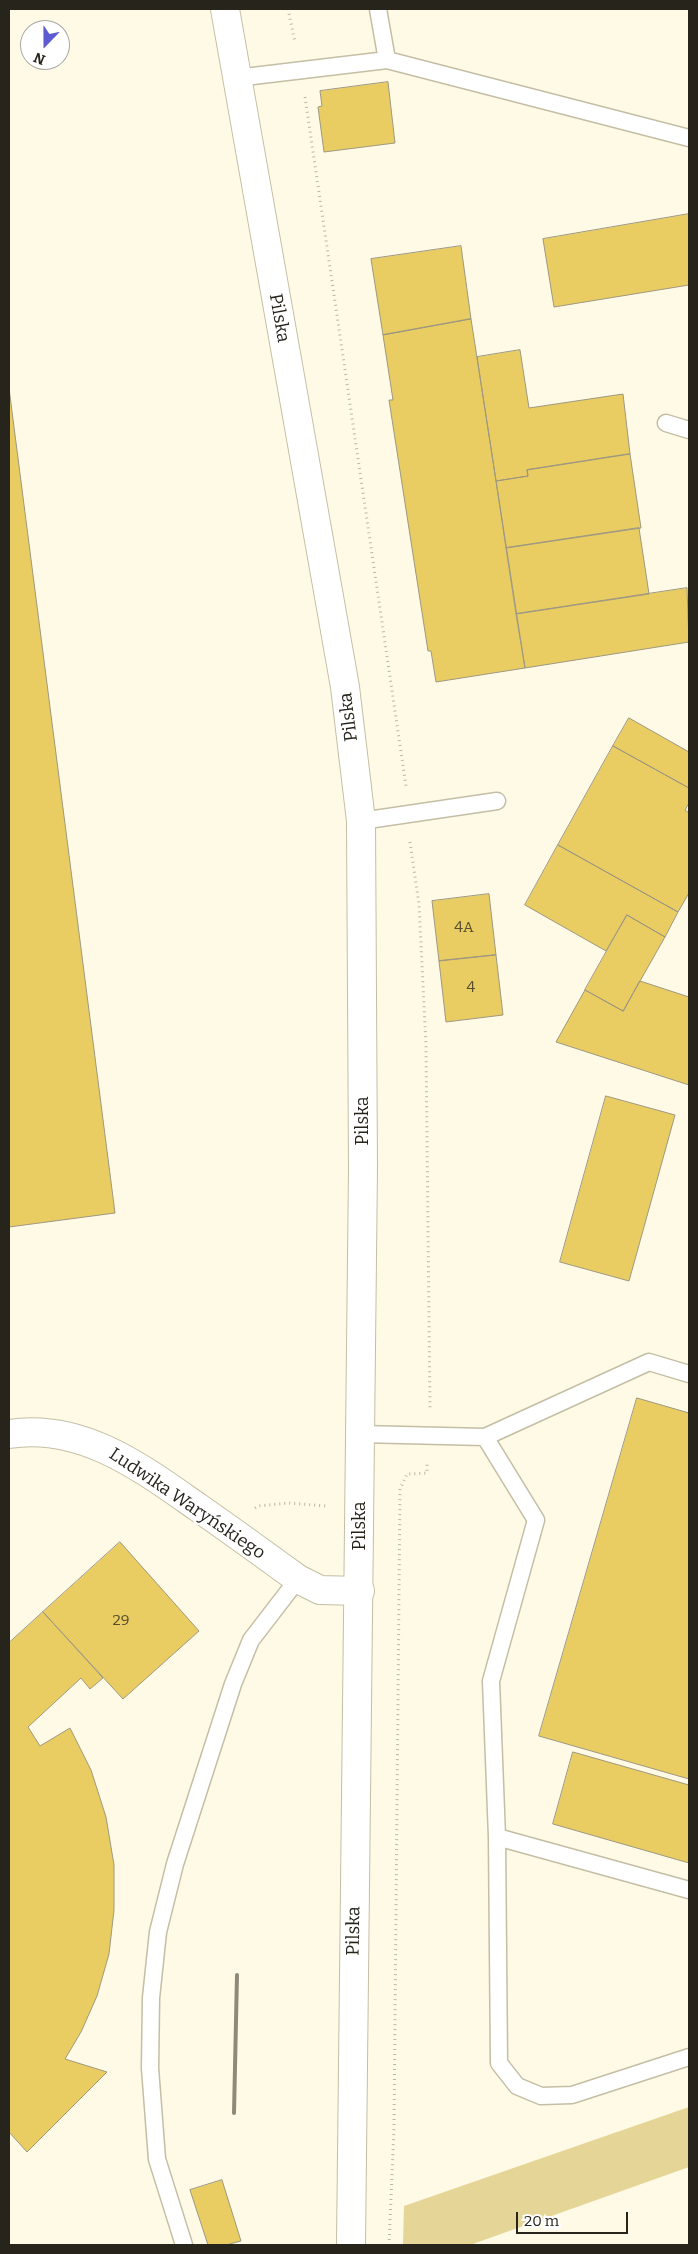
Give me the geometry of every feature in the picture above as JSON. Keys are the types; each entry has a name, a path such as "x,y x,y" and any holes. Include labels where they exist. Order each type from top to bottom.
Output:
{"street":[{"name":"Pilska","path":"224,9 345,687 361,821 363,1168 360,1591 351,2242"},
{"name":"Ludwika Waryńskiego","path":"9,1434 41,1433 67,1436 100,1446 131,1462 298,1578 320,1590 360,1591"}],"lane":[{"path":"378,9 387,60"},
{"path":"236,78 387,60 689,138"},
{"path":"666,422 689,430"},
{"path":"361,821 497,801"},
{"path":"360,1434 485,1437 649,1362 689,1374"},
{"path":"485,1437 536,1520 491,1681 497,1837 499,2062 517,2086 541,2096 572,2095 689,2057"},
{"path":"184,2245 157,2159 156,2150 150,2068 151,1998 158,1932 175,1864 233,1684 252,1640 298,1578"},
{"path":"497,1837 689,1890"}],"path":[{"path":"233,1532 258,1506 289,1503 400,1509"},
{"path":"389,2221 389,2245"}],"shaded area":[{"path":"689,2107 689,2167 470,2245 403,2245 404,2206"}],"building":[{"path":"388,82 395,143 324,152 318,107 322,106 320,91"},
{"path":"689,214 689,285 554,307 543,239"},
{"path":"461,246 471,319 383,335 371,259"},
{"path":"471,319 525,668 436,682 431,651 428,651 389,400 393,400 383,335"},
{"path":"520,350 529,408 623,394 630,454 527,470 528,476 496,481 477,357"},
{"path":"9,388 115,1213 9,1227"},
{"path":"630,454 641,528 506,548 496,481 528,476 527,470"},
{"path":"639,528 649,594 516,614 506,548"},
{"path":"687,588 689,642 525,668 516,614"},
{"path":"629,718 689,752 689,788 613,746"},
{"path":"613,746 689,788 689,803 685,810 689,813 689,893 678,912 558,845"},
{"path":"558,845 678,912 665,937 627,915 606,951 525,905"},
{"path":"489,894 496,955 439,961 432,901"},
{"path":"627,915 665,937 623,1011 585,990"},
{"path":"496,955 503,1015 446,1022 439,961"},
{"path":"640,981 689,997 689,1085 556,1042 585,990 623,1011"},
{"path":"606,1096 675,1115 629,1281 560,1262"},
{"path":"637,1398 689,1413 689,1779 539,1736"},
{"path":"120,1542 199,1631 123,1699 43,1612"},
{"path":"43,1612 103,1678 90,1689 81,1678 28,1727 40,1746 70,1728 91,1770 106,1817 114,1865 114,1910 109,1954 97,1996 81,2032 65,2059 107,2072 27,2152 9,2132 9,1643"},
{"path":"573,1752 689,1785 689,1863 553,1824"},
{"path":"222,2180 241,2241 226,2245 208,2245 190,2190"}],"railway":[{"path":"234,2113 237,1975"}]}
